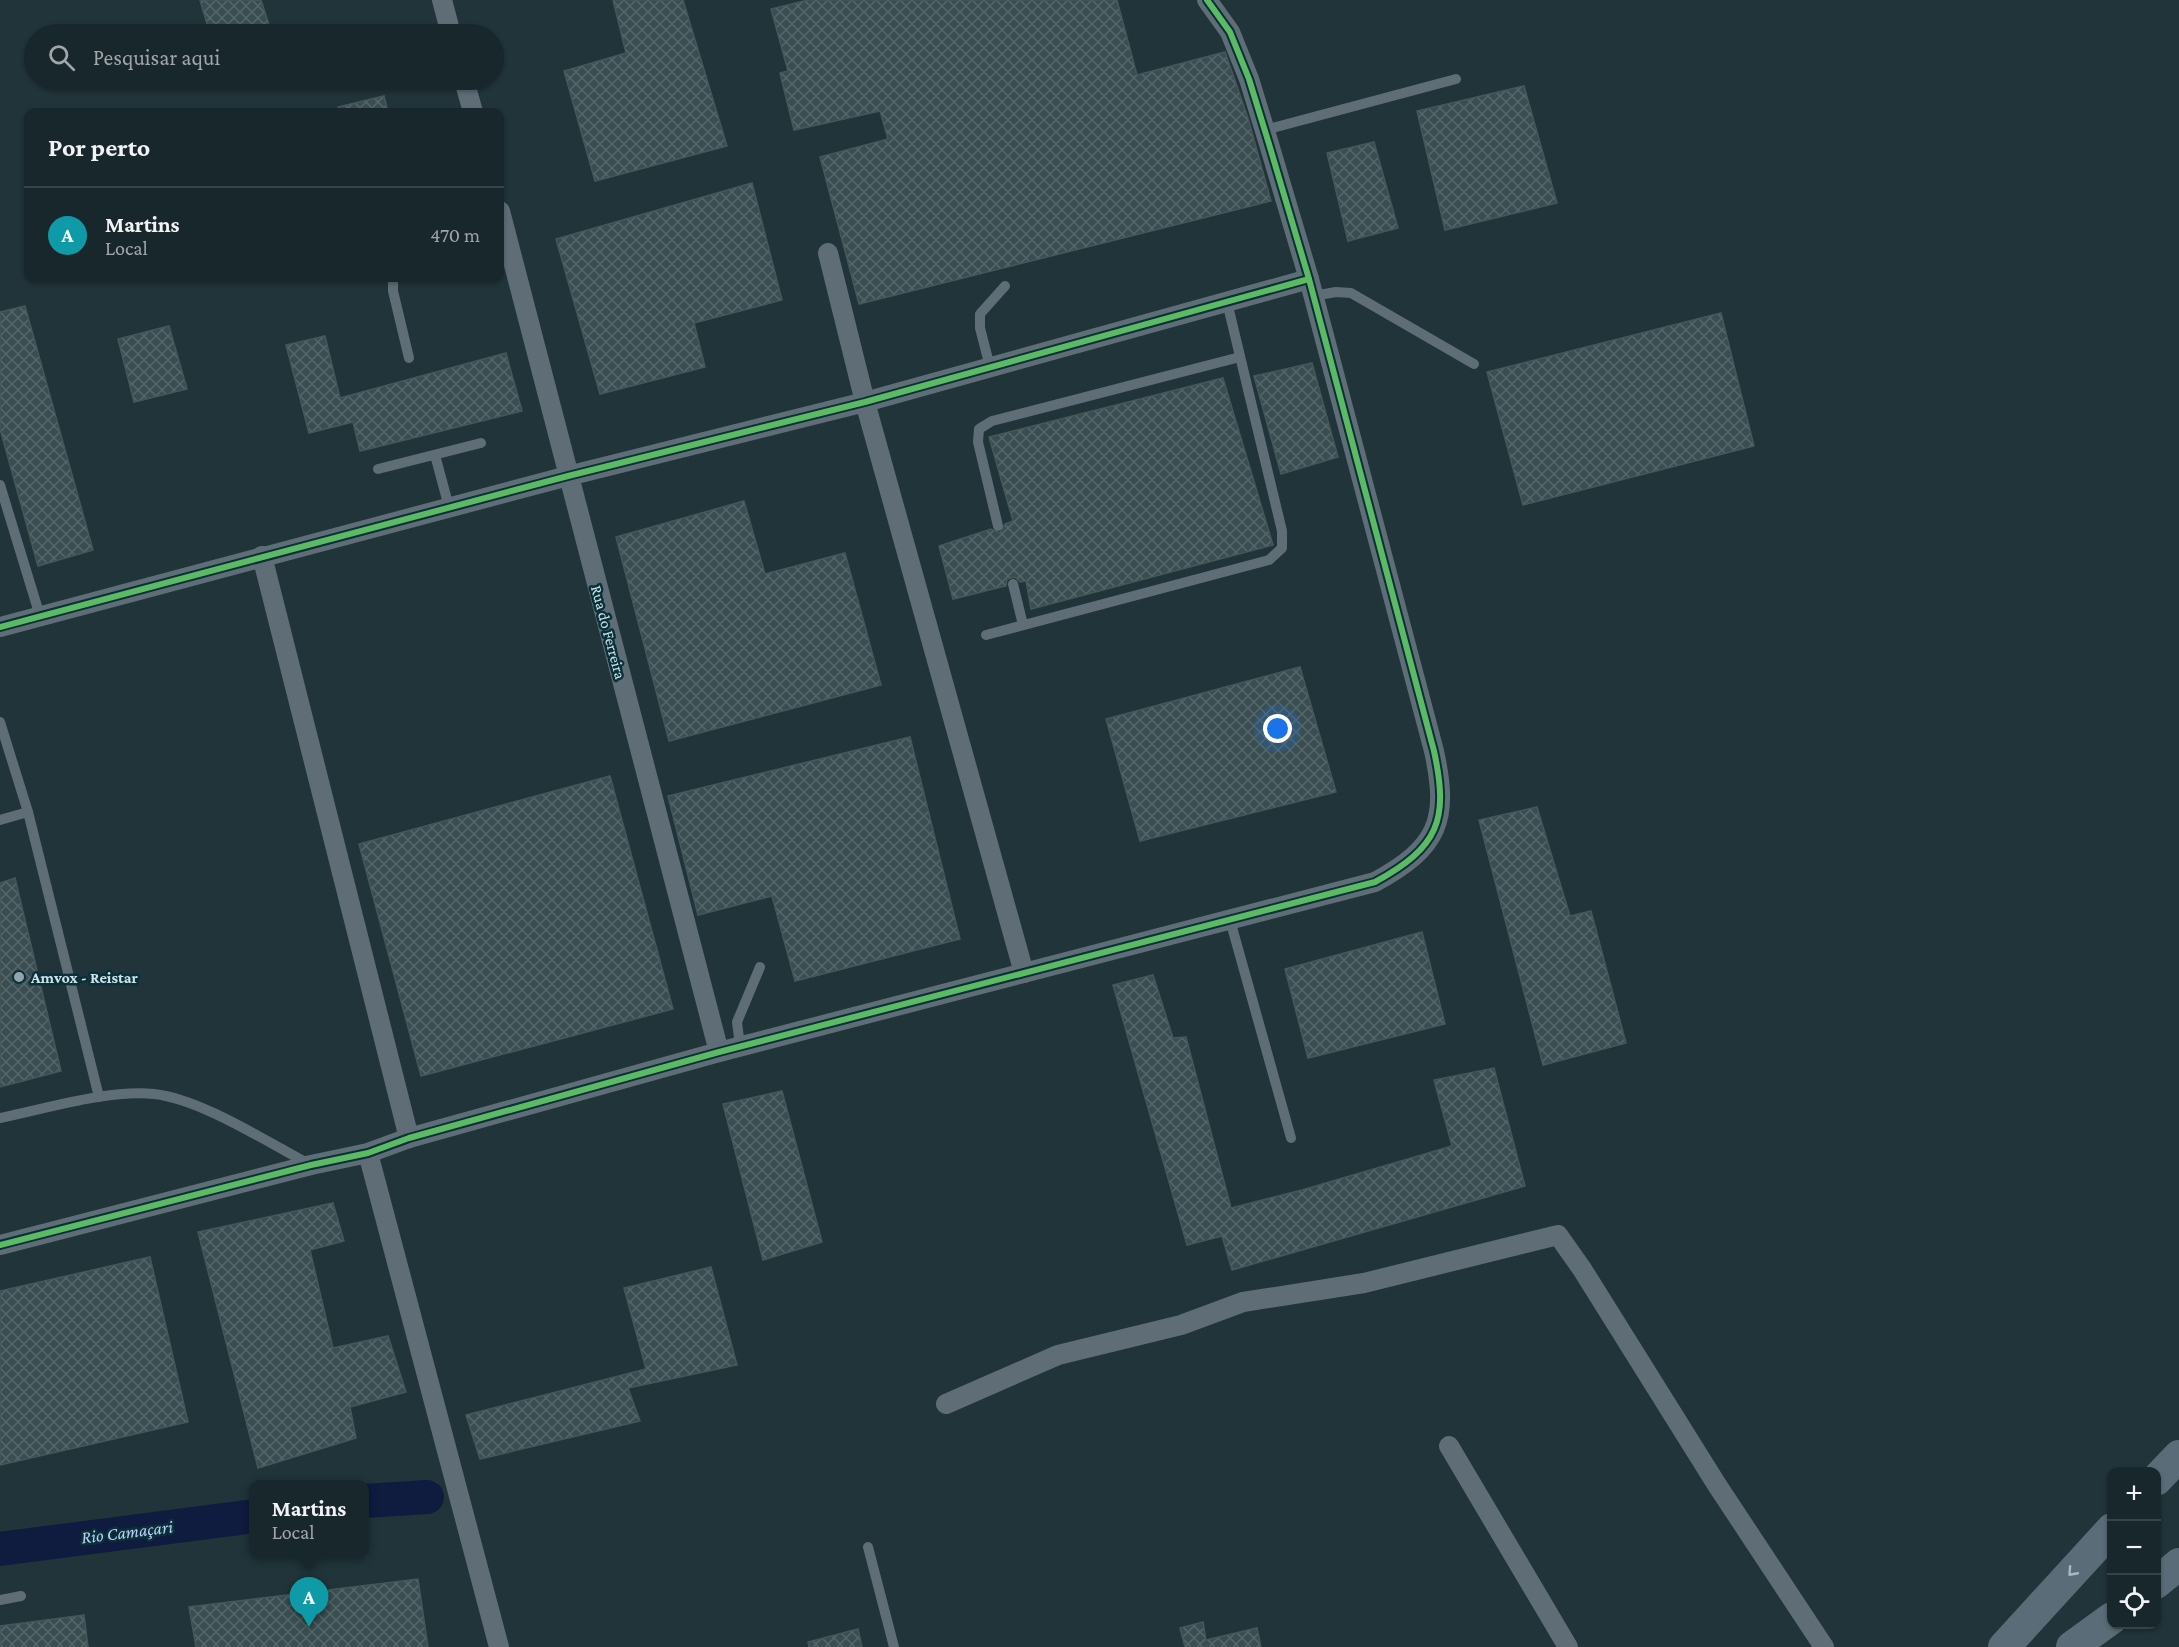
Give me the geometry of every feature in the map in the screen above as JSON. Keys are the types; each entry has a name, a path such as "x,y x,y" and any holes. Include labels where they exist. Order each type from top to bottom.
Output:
{"main road":[{"path":"2161,1476 2179,1456"},
{"path":"2161,1487 2179,1484"},
{"path":"2004,1647 2107,1534"},
{"path":"2161,1580 2179,1564"},
{"path":"2072,1647 2107,1622"}],"street":[{"path":"442,0 448,24"},
{"path":"0,1245 311,1164 368,1153 409,1138 740,1046 1376,882 1402,868 1422,849 1433,833 1441,809 1441,785 1434,751 1311,287 1250,79 1230,32 1207,0"},
{"path":"467,90 472,108"},
{"name":"Rua do Ferreira","path":"504,231 719,1052"},
{"path":"828,253 865,402 1024,973"},
{"path":"0,627 568,476 865,402 1227,302 1311,287"},
{"path":"262,556 409,1138"},
{"path":"368,1153 500,1647"},
{"path":"946,1404 1058,1355 1181,1325 1243,1302 1364,1283 1558,1235 1582,1269 1717,1485 1824,1647"},
{"path":"1449,1446 1568,1647"}],"lane":[{"path":"1265,130 1456,79"},
{"path":"393,282 393,291 409,358"},
{"path":"990,367 980,328 980,314 1005,286"},
{"path":"1311,287 1351,293 1474,364"},
{"path":"986,635 1269,560 1282,548 1282,531 1227,302"},
{"path":"998,526 978,442 979,429 992,421 1240,357"},
{"path":"378,469 481,443"},
{"path":"435,455 449,507"},
{"path":"0,485 40,616"},
{"path":"1013,584 1023,625"},
{"path":"0,722 28,812 99,1097"},
{"path":"0,820 28,812"},
{"path":"1230,920 1292,1138"},
{"path":"740,1046 737,1022 760,966"},
{"path":"0,1118 99,1097 154,1094 188,1103 311,1164"},
{"path":"868,1547 894,1647"},
{"path":"0,1600 21,1596"}],"building":[{"path":"200,0 261,0 269,24 207,24"},
{"path":"613,0 683,0 727,146 595,181 564,71 626,53"},
{"path":"808,0 1117,0 1137,75 1225,52 1248,118 1271,201 859,304 820,157 888,139 880,111 794,130 780,73 788,71 771,9"},
{"path":"1524,86 1557,203 1445,230 1417,111"},
{"path":"384,96 387,108 338,108"},
{"path":"1374,142 1398,228 1348,241 1327,153"},
{"path":"752,183 782,300 694,323 705,367 600,394 556,239"},
{"path":"25,306 93,550 38,566 0,429 0,312"},
{"path":"1721,313 1754,446 1523,505 1487,372"},
{"path":"169,326 187,389 134,402 118,339"},
{"path":"325,336 340,398 506,353 522,411 360,451 353,422 309,433 286,345"},
{"path":"1312,363 1338,457 1281,474 1254,376"},
{"path":"1223,378 1273,545 1031,609 1026,581 1020,582 1015,577 1007,579 1006,586 953,599 939,546 991,529 1000,533 1005,524 1013,521 989,437"},
{"path":"744,501 765,574 845,553 881,685 669,741 616,537"},
{"path":"1300,667 1336,792 1140,841 1106,719"},
{"path":"910,737 960,939 795,981 772,896 698,915 668,796"},
{"path":"610,776 673,1009 421,1076 359,844"},
{"path":"1537,807 1570,916 1591,911 1626,1043 1543,1065 1479,820"},
{"name":"Amvox - Reistar","path":"15,878 61,1071 0,1087 0,883"},
{"path":"1422,932 1445,1024 1308,1058 1285,969"},
{"path":"1153,975 1173,1038 1186,1037 1231,1208 1302,1190 1452,1146 1434,1080 1494,1068 1525,1186 1232,1270 1222,1236 1187,1245 1113,985"},
{"path":"782,1091 822,1242 763,1260 723,1104"},
{"path":"333,1203 344,1241 310,1250 333,1348 388,1336 406,1392 350,1407 356,1438 258,1468 198,1232"},
{"path":"150,1257 188,1422 0,1465 0,1291"},
{"path":"711,1267 737,1365 628,1388 640,1421 480,1459 466,1415 646,1369 624,1288"},
{"path":"418,1579 428,1647 196,1647 189,1607"},
{"path":"84,1615 88,1647 0,1647 0,1626"},
{"path":"1203,1622 1206,1640 1257,1628 1261,1647 1185,1647 1180,1628"},
{"path":"858,1629 862,1647 809,1647 808,1642"}],"waterway":[{"name":"Rio Camaçari","path":"369,1501 427,1497"},
{"name":"Rio Camaçari","path":"0,1549 249,1517"}],"cycle path":[{"path":"0,1245 311,1165 368,1153 409,1138 719,1052 1375,882 1397,869 1426,843 1439,814 1440,796 1434,751 1309,279 1269,144 1249,79 1230,32 1207,0"},
{"path":"0,627 568,476 865,402 1309,279"}],"place":[{"name":"Amvox - Reistar","path":"19,977"},
{"name":"Martins","path":"309,1627"}]}
